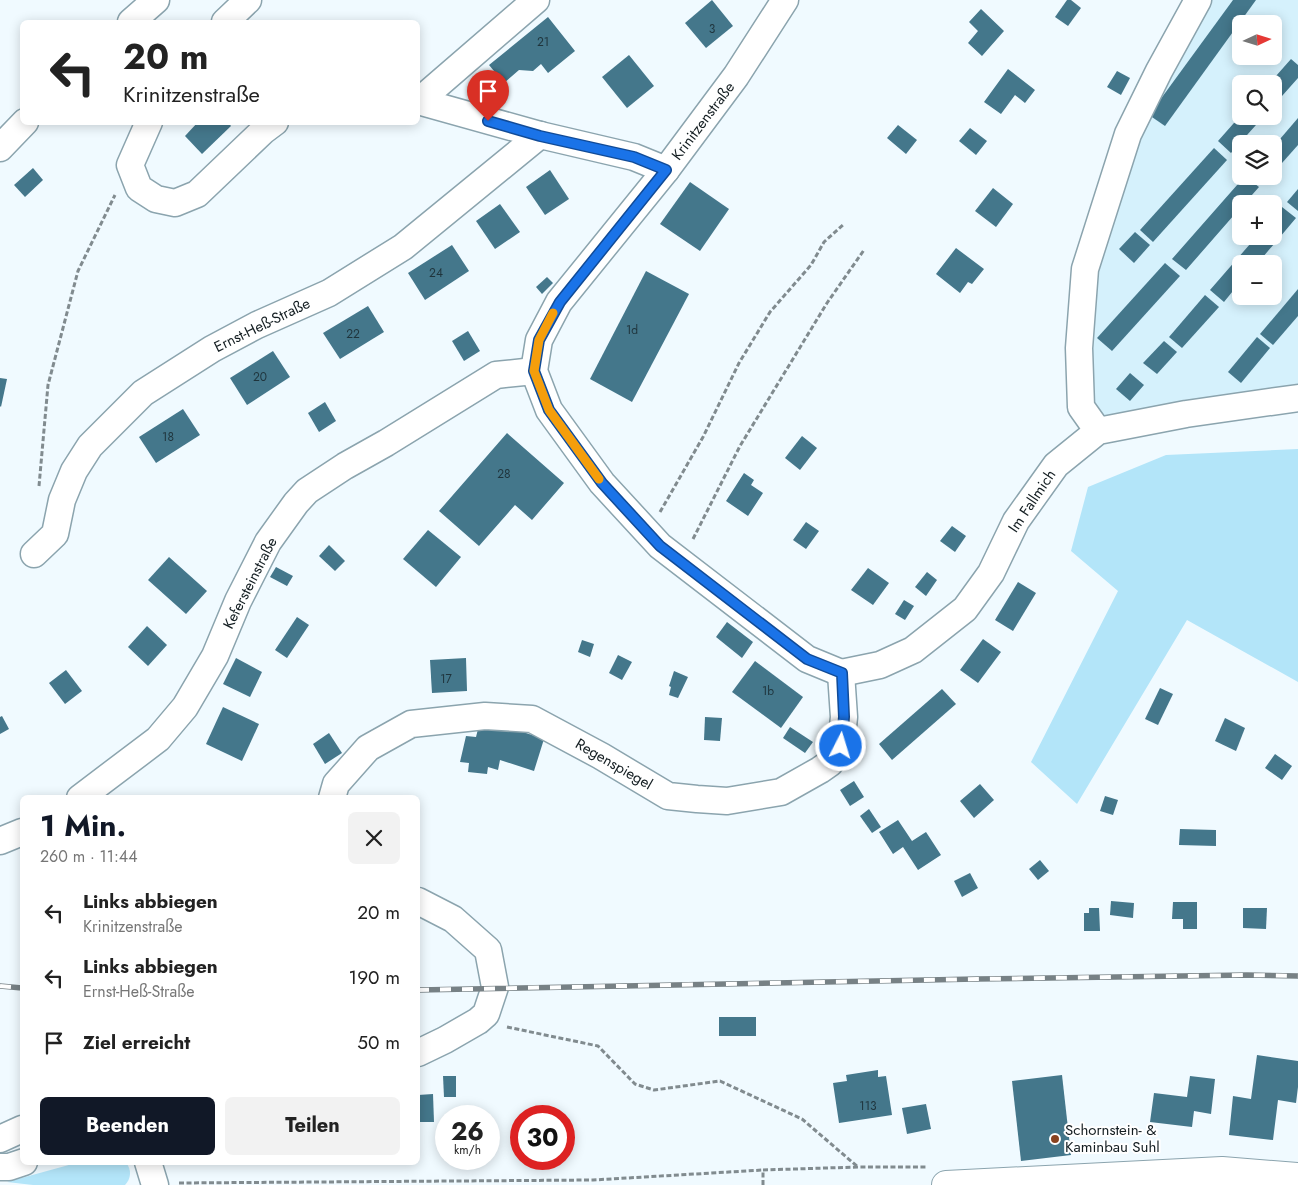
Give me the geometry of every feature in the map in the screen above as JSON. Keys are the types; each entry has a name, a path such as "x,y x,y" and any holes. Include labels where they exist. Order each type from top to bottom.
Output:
{"main road":[{"path":"946,1185 1222,1171 1298,1177"}],"street":[{"path":"133,20 156,0"},
{"path":"227,20 248,0"},
{"path":"420,99 536,0"},
{"name":"Krinitzenstraße","path":"534,371 539,340 560,302 666,170 736,76 785,0"},
{"path":"1098,431 1081,407 1079,348 1085,269 1128,134 1159,70 1198,0"},
{"path":"420,102 540,136 634,157 666,170"},
{"path":"0,148 22,125"},
{"path":"147,125 130,166 139,188 156,199 175,203 197,194 271,125"},
{"name":"Ernst-Heß-Straße","path":"34,554 55,534 62,500 74,471 90,446 144,392 212,349 257,325 329,293 402,247 540,136"},
{"path":"534,371 549,410 602,483 647,533 681,562 807,659 842,673"},
{"name":"Kefersteinstraße","path":"84,795 158,739 186,707 215,656 238,602 268,542 296,503 307,492 345,466 496,375 534,371"},
{"name":"Im Fallmich","path":"842,673 880,665 913,650 964,609 991,573 1016,521 1056,465 1098,431 1186,414 1298,398"},
{"name":"Regenspiegel","path":"333,795 336,784 368,748 411,724 485,716 532,719 601,756 668,796 727,801 781,792 830,763 841,746 844,717 842,673"},
{"path":"0,841 20,833"},
{"path":"420,901 453,919 488,950 495,986 482,1017 445,1040 420,1052"},
{"path":"0,1139 20,1130"},
{"path":"0,1167 9,1167 20,1163"}],"path":[{"path":"39,494 48,385 78,271 130,166"},
{"path":"647,533 675,488 703,437 739,363 770,312 811,265 824,242 844,224"},
{"path":"681,562 740,446 827,303 864,250"},
{"path":"152,1173 173,1183 592,1180 763,1170 858,1167 802,1119 720,1082 654,1090 635,1084 598,1046 509,1029 482,1017"},
{"path":"763,1170 763,1185"}],"shaded area":[{"path":"1198,0 1298,0 1298,398 1098,431 1079,348 1085,269"},
{"path":"1298,449 1298,682 1187,620 1077,804 1031,762 1118,591 1071,551 1088,487 1166,455"},
{"path":"69,1165 127,1165 130,1171 130,1177 125,1185 33,1185 7,1182"}],"building":[{"path":"712,0 733,26 706,48 685,23"},
{"path":"1067,0 1071,0 1081,8 1068,26 1055,17"},
{"path":"1233,0 1256,0 1245,15 1232,15 1232,33 1165,126 1149,115"},
{"path":"981,9 1004,31 982,56 968,43 978,31 969,22"},
{"path":"548,17 575,51 548,73 541,64 533,71 519,70 504,83 489,65"},
{"path":"629,55 654,86 627,108 602,77"},
{"path":"1291,59 1298,65 1298,78 1282,96 1282,75 1277,75"},
{"path":"1008,69 1035,90 1025,103 1015,95 1001,114 984,102"},
{"path":"1117,71 1130,78 1121,95 1107,87"},
{"path":"1298,118 1298,145 1282,163 1282,137"},
{"path":"195,125 231,126 202,154 185,136"},
{"path":"898,125 917,140 906,154 887,138"},
{"path":"1232,125 1256,125 1247,135 1232,135 1231,153 1218,141"},
{"path":"970,128 987,141 976,155 959,141"},
{"path":"1214,148 1227,160 1153,242 1140,230"},
{"path":"33,168 43,180 25,197 14,185"},
{"path":"550,170 569,199 545,215 526,187"},
{"path":"690,182 729,209 700,251 660,224"},
{"path":"1237,185 1256,185 1259,187 1252,195 1232,195 1232,217 1186,270 1172,259"},
{"path":"993,188 1013,204 996,227 975,211"},
{"path":"1298,189 1298,211 1287,202"},
{"path":"500,204 520,232 495,249 476,221"},
{"path":"1282,207 1296,218 1282,235"},
{"path":"1135,232 1150,245 1134,263 1119,249"},
{"path":"452,245 469,271 425,300 408,273"},
{"path":"1249,245 1273,245 1265,255 1240,255"},
{"path":"956,248 984,269 972,284 968,282 960,293 936,274"},
{"path":"1165,263 1180,276 1112,351 1097,338"},
{"path":"1232,265 1232,292 1224,302 1210,290"},
{"path":"646,271 689,294 632,402 590,379"},
{"path":"547,277 553,283 542,294 536,287"},
{"path":"1298,289 1298,316 1273,345 1260,334"},
{"path":"1205,295 1219,307 1182,348 1169,337"},
{"path":"368,306 384,332 340,359 323,333"},
{"path":"468,331 480,351 464,361 452,341"},
{"path":"1257,337 1270,348 1241,383 1228,372"},
{"path":"1164,341 1177,352 1157,374 1143,363"},
{"path":"273,351 290,377 247,405 230,378"},
{"path":"1130,373 1144,385 1130,401 1116,389"},
{"path":"0,378 7,379 1,407 0,406"},
{"path":"325,402 336,421 319,432 308,413"},
{"path":"183,409 200,435 156,463 139,437"},
{"path":"507,433 564,483 532,520 515,505 479,546 439,511"},
{"path":"802,436 817,448 800,470 785,458"},
{"path":"744,473 754,480 751,485 763,493 748,516 726,501"},
{"path":"806,522 819,531 806,549 793,540"},
{"path":"952,526 966,536 955,552 940,541"},
{"path":"428,530 461,557 436,587 403,559"},
{"path":"329,545 345,561 335,571 319,556"},
{"path":"169,557 207,591 186,614 148,580"},
{"path":"276,567 293,576 287,586 270,577"},
{"path":"868,568 889,583 873,605 851,590"},
{"path":"927,572 937,580 926,596 915,587"},
{"path":"1018,582 1036,593 1013,631 995,620"},
{"path":"904,600 914,606 905,620 895,614"},
{"path":"297,617 309,625 287,658 275,650"},
{"path":"727,622 753,642 742,658 716,637"},
{"path":"147,626 167,645 148,666 128,647"},
{"path":"983,639 1001,652 978,683 960,670"},
{"path":"582,640 594,644 590,657 578,652"},
{"path":"618,655 632,662 622,680 609,673"},
{"path":"236,658 262,672 250,697 223,684"},
{"path":"466,658 467,691 432,693 430,660"},
{"path":"755,661 803,697 781,728 732,692"},
{"path":"66,670 82,691 65,704 49,683"},
{"path":"674,671 688,677 678,698 669,695 671,687 669,686"},
{"path":"1160,688 1173,694 1158,725 1145,719"},
{"path":"942,689 956,704 892,760 879,744"},
{"path":"223,707 259,724 242,761 206,744"},
{"path":"2,716 9,729 0,734 0,717"},
{"path":"705,717 722,718 720,741 704,740"},
{"path":"1225,718 1245,728 1236,751 1215,741"},
{"path":"499,724 544,739 534,771 500,760 498,770 488,767 487,774 468,772 469,763 460,762 466,736 476,737 479,725"},
{"path":"790,727 813,742 805,753 783,738"},
{"path":"329,733 342,753 325,764 313,744"},
{"path":"1275,754 1292,766 1282,780 1265,768"},
{"path":"854,781 864,797 850,806 840,790"},
{"path":"980,784 994,800 974,818 960,801"},
{"path":"1105,796 1118,800 1113,815 1100,811"},
{"path":"869,809 881,827 872,833 860,816"},
{"path":"898,820 912,841 926,832 941,855 918,870 903,847 893,854 879,832"},
{"path":"1180,829 1216,830 1216,846 1179,845"},
{"path":"1040,860 1049,871 1038,880 1029,869"},
{"path":"970,873 978,888 962,897 954,881"},
{"path":"1111,901 1134,903 1133,918 1110,915"},
{"path":"1173,902 1197,902 1197,929 1183,929 1183,919 1172,919"},
{"path":"1089,908 1099,908 1100,931 1084,931 1084,913 1089,913"},
{"path":"1243,908 1267,908 1266,929 1243,928"},
{"path":"719,1017 756,1017 756,1036 719,1036"},
{"path":"1257,1055 1298,1061 1296,1103 1278,1100 1273,1140 1229,1135 1233,1096 1251,1099"},
{"path":"878,1070 878,1077 886,1076 892,1115 839,1123 833,1083 847,1081 846,1075"},
{"path":"1062,1075 1071,1155 1021,1161 1012,1081"},
{"path":"443,1076 456,1076 456,1097 444,1097"},
{"path":"1190,1076 1215,1079 1211,1114 1194,1111 1192,1127 1150,1122 1154,1093 1187,1097"},
{"path":"433,1094 434,1122 420,1122 420,1095"},
{"path":"926,1104 931,1129 907,1134 902,1108"}],"railway":[{"path":"420,990 977,979 1298,976"},
{"path":"0,986 20,988"}],"slow traffic":[{"path":"553,313 539,340 534,371 549,410 599,479"}],"place":[{"name":"Schornstein- & Kaminbau Suhl","path":"1055,1139"}],"route":[{"path":"488,121 540,136 634,157 666,170 560,302 539,340 534,371 549,410 602,483 660,546 807,659 842,673 844,717 841,746"}]}
